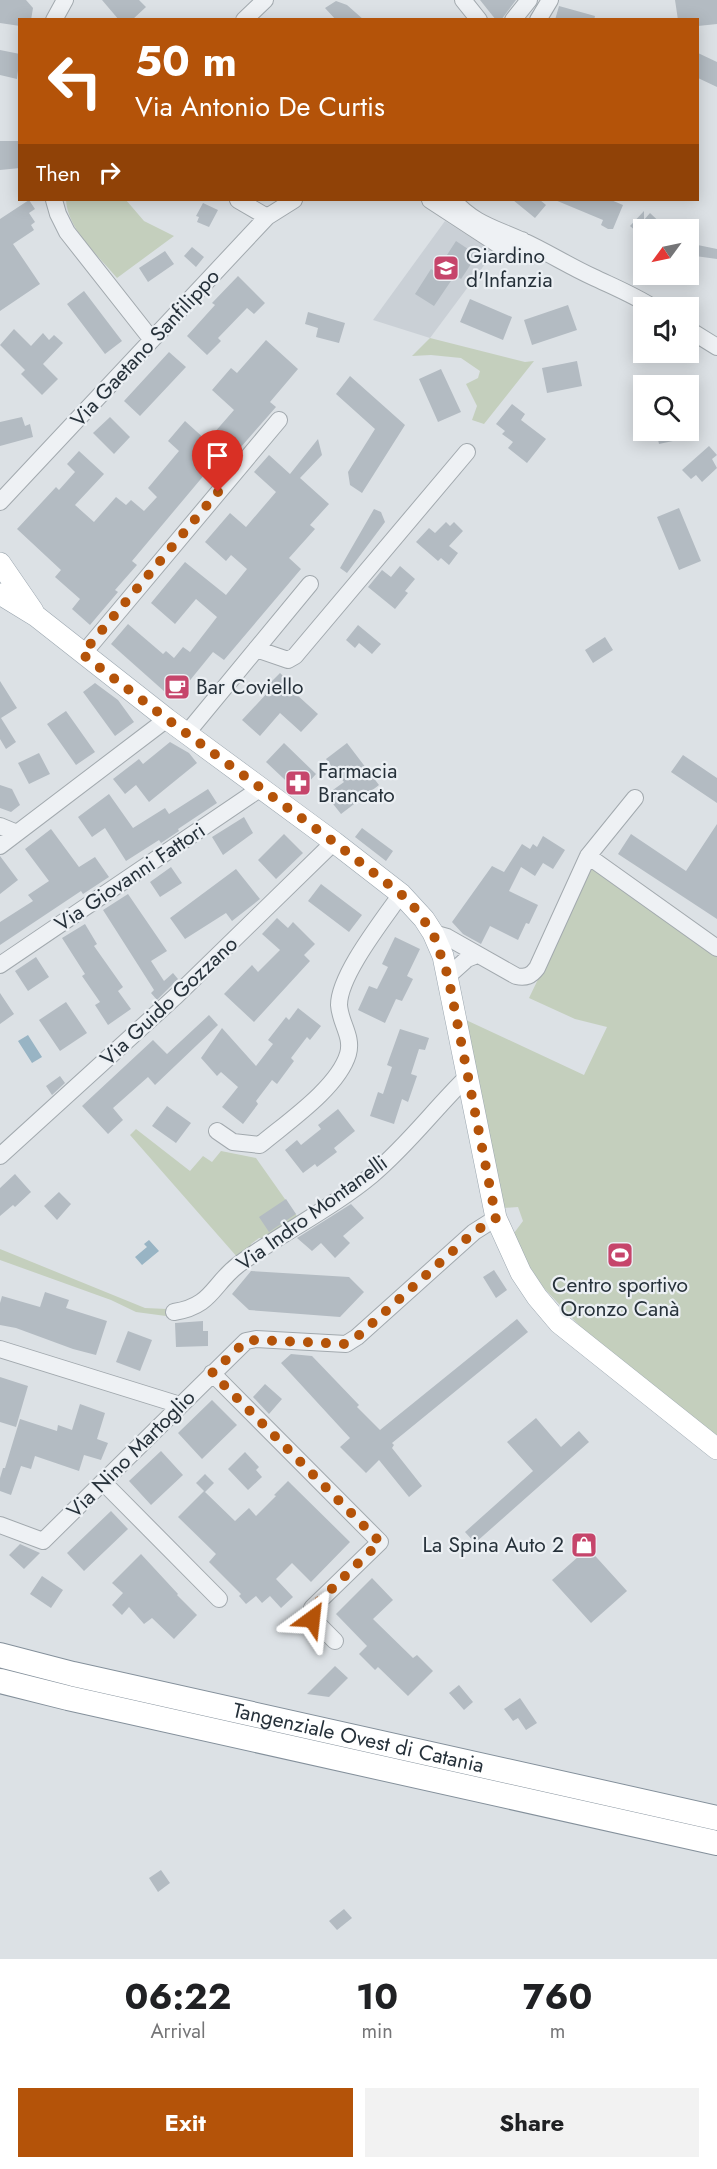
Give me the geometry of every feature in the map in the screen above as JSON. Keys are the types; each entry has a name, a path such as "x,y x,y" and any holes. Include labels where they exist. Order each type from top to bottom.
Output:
{"highway":[{"name":"Tangenziale Ovest di Catania","path":"0,1655 84,1676 717,1818"},
{"name":"Tangenziale Ovest di Catania","path":"0,1681 717,1843"}],"main road":[{"path":"0,563 4,592 167,719 334,842 401,894 414,907 433,933 448,976 496,1218 521,1273 559,1323 717,1449"}],"street":[{"path":"55,18 65,0"},
{"path":"246,18 265,0"},
{"path":"463,0 477,18"},
{"path":"515,18 529,0"},
{"path":"540,18 550,0"},
{"path":"54,201 67,232 152,340"},
{"path":"240,201 267,217"},
{"name":"Via Gaetano Sanfilippo","path":"0,502 267,217 292,201"},
{"path":"432,201 505,249 516,249 522,240"},
{"path":"454,201 472,218 496,231 522,240 594,278 637,297"},
{"path":"699,335 717,346"},
{"path":"82,654 279,420"},
{"path":"256,649 288,660 295,656 467,452"},
{"path":"187,733 310,584"},
{"path":"0,846 167,719"},
{"name":"Via Giovanni Fattori","path":"0,965 261,788"},
{"path":"433,933 447,937 516,976 532,975 588,856 635,798"},
{"path":"0,826 17,833"},
{"name":"Via Guido Gozzano","path":"0,1156 176,996 334,842"},
{"path":"588,856 717,948"},
{"path":"217,1131 233,1142 260,1145 329,1086 348,1055 350,1041 339,1005 347,976 401,894"},
{"path":"448,976 467,959 477,955"},
{"name":"Via Indro Montanelli","path":"174,1312 192,1308 201,1303 237,1266 367,1179 418,1130 468,1076"},
{"name":"Via Nino Martoglio","path":"0,1525 44,1541 246,1341 346,1344 357,1337 474,1232 496,1218"},
{"path":"0,1349 180,1405"},
{"path":"212,1373 380,1542 312,1608 312,1619 335,1641"},
{"path":"103,1482 219,1599"}],"shaded area":[{"name":"Giardino d'Infanzia","path":"445,221 494,252 430,338 373,320"}],"green space":[{"path":"66,201 127,201 144,221 174,236 117,278 78,232 68,211"},
{"path":"430,338 525,362 534,361 484,424 472,420 477,406 466,384 478,378 480,371 461,358 412,356"},
{"path":"595,867 717,955 717,1437 589,1336 543,1287 528,1264 514,1233 523,1221 518,1207 504,1208 466,1020 584,1075 607,1027 575,1019 529,998 581,890 589,868"},
{"path":"136,1129 190,1171 203,1156 212,1162 221,1151 256,1158 299,1219 269,1238 259,1238 251,1244 250,1250 238,1258 130,1135"},
{"path":"0,1249 145,1308 167,1309 166,1316 136,1312 111,1300 0,1260"}],"water":[{"path":"28,1035 42,1057 32,1063 18,1041"},
{"path":"149,1240 159,1251 142,1265 135,1257 147,1247 144,1244"}],"building":[{"path":"0,0 26,0 33,8 31,18 18,18 18,26 0,23"},
{"path":"102,0 139,0 146,7 134,18 117,18"},
{"path":"480,0 516,0 502,18 494,18"},
{"path":"675,0 717,0 717,24 699,26 699,18 678,18"},
{"path":"336,1 347,5 362,18 334,18 325,8"},
{"path":"559,6 595,16 594,18 556,18"},
{"path":"0,50 18,54 17,79 0,75"},
{"path":"699,53 717,62 717,87 699,78"},
{"path":"0,141 18,141 18,168 0,170"},
{"path":"27,201 35,209 29,213 35,222 31,225 34,230 13,244 40,284 0,311 0,219"},
{"path":"514,201 541,201 546,205 535,218"},
{"path":"557,201 613,201 623,205 613,229 601,225 603,220"},
{"path":"203,203 218,210 209,227 197,222 199,217 196,216"},
{"path":"644,211 644,219 637,219"},
{"path":"650,213 656,219 645,219"},
{"path":"456,241 477,255 461,279 455,275 434,306 415,294 431,269 436,272"},
{"path":"699,245 717,249 717,259 699,257"},
{"path":"192,247 204,257 196,267 184,256"},
{"path":"165,251 174,264 148,282 139,268"},
{"path":"238,276 265,303 254,314 247,308 218,338 221,341 207,355 187,336 215,305 212,303"},
{"path":"84,291 122,341 105,354 67,304"},
{"path":"470,299 512,317 503,340 460,322"},
{"path":"568,305 577,330 532,345 524,320"},
{"path":"308,312 345,323 339,343 316,337 318,328 305,324"},
{"path":"14,329 31,346 43,333 49,340 54,335 63,343 43,364 58,379 42,395 21,374 25,370 0,345"},
{"path":"266,340 298,369 270,402 276,407 212,480 205,474 132,561 137,565 115,590 118,592 90,625 72,609 80,599 55,577 61,570 17,529 56,487 59,490 75,472 67,464 79,451 104,474 75,505 94,522 116,497 126,505 131,500 144,511 157,497 148,488 179,451 168,441 185,421 207,441 234,410 212,390 231,368 237,373"},
{"path":"169,352 186,367 140,416 124,401"},
{"path":"577,361 582,386 547,393 542,368"},
{"path":"441,369 461,412 438,422 419,379"},
{"path":"350,376 405,425 362,493 350,485 348,472 375,429 336,394"},
{"path":"512,404 525,414 521,420 546,439 527,463 508,448 513,442 502,434 505,431 496,424"},
{"path":"22,417 25,426 30,424 33,437 0,446 0,422"},
{"path":"110,417 130,437 114,454 93,433"},
{"path":"318,439 322,455 300,478 329,504 310,525 315,529 289,558 301,569 224,660 213,652 174,700 111,644 128,624 163,654 166,651 174,658 183,647 190,652 217,617 196,599 175,624 151,603 185,562 226,595 247,569 231,555 226,561 205,542 230,513 246,527 276,492 254,472 269,455 290,474"},
{"path":"709,446 717,455 712,459 717,468 702,482 696,475 691,479 682,470"},
{"path":"679,508 701,561 679,570 657,517"},
{"path":"374,509 381,512 385,522 347,573 340,568"},
{"path":"446,522 450,526 454,522 463,531 449,546 458,553 449,565 441,558 438,561 416,542 429,528 435,533"},
{"path":"400,566 415,579 405,591 408,593 395,609 368,587 382,570 391,577"},
{"path":"358,625 381,644 372,654 359,643 355,648 346,640"},
{"path":"605,637 613,650 593,663 585,650"},
{"path":"280,673 299,691 296,694 318,714 301,732 280,713 260,736 242,720 270,690 266,687"},
{"path":"0,681 17,708 1,718 16,742 6,749 0,739"},
{"path":"95,683 118,700 134,722 115,736 83,692"},
{"path":"66,711 95,752 76,765 47,724"},
{"path":"170,742 189,753 197,763 149,802 136,785 125,794 113,779 139,759 143,764"},
{"path":"284,743 316,774 299,793 266,762"},
{"path":"347,743 379,785 341,814 326,795 344,782 326,759"},
{"path":"39,753 50,774 29,784 18,763"},
{"path":"683,755 717,778 717,803 671,772"},
{"path":"0,785 12,789 20,805 11,812 0,808"},
{"path":"208,789 217,803 161,843 159,840 126,861 105,828 92,837 78,817 109,794 133,828 165,808 169,814"},
{"path":"244,817 253,833 223,855 212,837"},
{"path":"717,824 717,919 618,854 631,834 686,871"},
{"path":"362,828 393,851 386,861 355,837"},
{"path":"51,829 79,867 95,857 109,877 83,894 81,891 0,945 0,922 33,901 28,895 49,881 25,849"},
{"path":"284,834 303,853 276,879 258,860"},
{"path":"543,836 565,850 553,869 543,863 535,876 521,867 509,891 538,905 518,940 490,926 481,944 463,934 452,922 492,866 504,872 522,844 530,849 533,844 537,847"},
{"path":"0,856 18,880 0,894"},
{"path":"171,867 182,883 160,897 150,882"},
{"path":"236,869 260,899 232,921 226,913 185,939 170,918"},
{"path":"321,884 362,915 349,932 308,901"},
{"path":"128,894 167,951 151,961 164,981 173,973 178,979 157,1000 151,993 154,990 103,910"},
{"path":"277,918 288,928 293,922 315,944 304,955 310,961 254,1022 224,994 252,965 258,972 280,950 262,934"},
{"path":"85,924 97,944 94,946 123,987 118,991 131,1009 108,1025 95,1005 100,1002 82,976 85,974 62,938"},
{"path":"395,937 420,949 407,976 413,979 402,1001 396,999 385,1023 358,1010 369,986 377,989 388,967 382,964"},
{"path":"36,957 49,977 28,991 15,971"},
{"path":"0,993 14,1014 0,1024"},
{"path":"66,1002 87,1033 60,1051 39,1020"},
{"path":"298,1008 321,1026 310,1040 307,1037 291,1058 294,1061 277,1084 272,1080 256,1101 258,1104 243,1124 222,1107 238,1087 221,1072 217,1076 201,1058 222,1028 256,1066 273,1044 268,1040 286,1017 289,1020"},
{"path":"209,1015 218,1025 155,1085 148,1077 113,1108 123,1120 108,1134 82,1106 153,1040 167,1054"},
{"path":"400,1029 429,1038 425,1050 419,1049 411,1074 417,1076 408,1102 402,1099 394,1124 370,1116 378,1092 383,1094 392,1067 387,1065"},
{"path":"60,1076 65,1083 52,1095 46,1086"},
{"path":"167,1106 191,1123 176,1143 152,1126"},
{"path":"338,1109 355,1131 334,1148 337,1152 317,1167 315,1164 303,1173 285,1150 297,1140 301,1145 321,1129 318,1125"},
{"path":"15,1174 31,1192 15,1207 13,1205 0,1216 0,1188"},
{"path":"59,1192 71,1204 57,1220 44,1206"},
{"path":"286,1199 296,1214 269,1232 259,1217"},
{"path":"351,1204 364,1218 343,1236 350,1243 335,1258 321,1243 312,1251 297,1238"},
{"path":"494,1270 507,1290 496,1298 483,1277"},
{"path":"251,1271 349,1277 364,1292 340,1317 249,1310 232,1294"},
{"path":"45,1292 69,1300 66,1308 107,1321 96,1355 16,1328 0,1325 2,1296 40,1307"},
{"path":"517,1319 528,1332 392,1443 394,1445 392,1448 422,1486 409,1497 379,1460 366,1473 340,1447 350,1438 281,1363 291,1354 312,1356 380,1430"},
{"path":"203,1321 203,1331 208,1331 208,1346 176,1347 175,1323"},
{"path":"128,1331 152,1340 140,1371 116,1362"},
{"path":"0,1377 28,1386 16,1427 0,1422"},
{"path":"265,1384 282,1399 269,1414 253,1397"},
{"path":"212,1400 237,1425 202,1459 178,1433"},
{"path":"80,1404 105,1413 97,1439 108,1443 101,1460 84,1455 79,1471 35,1456 31,1469 21,1466 11,1495 0,1491 0,1478 20,1419 57,1431 58,1425 72,1430"},
{"path":"536,1418 561,1447 579,1431 589,1442 475,1543 465,1532 533,1471 507,1442"},
{"path":"161,1451 183,1475 151,1505 129,1481"},
{"path":"245,1452 259,1467 256,1470 262,1477 248,1490 228,1469"},
{"path":"205,1474 214,1483 205,1492 235,1521 249,1508 256,1516 288,1481 350,1542 311,1582 292,1563 276,1579 293,1597 281,1608 270,1596 262,1603 256,1596 246,1604 239,1596 241,1594 209,1562 216,1554 178,1517 204,1491 196,1483"},
{"path":"111,1511 128,1529 84,1571 67,1553"},
{"path":"20,1544 40,1553 24,1569 9,1555"},
{"path":"588,1548 627,1591 591,1623 552,1580"},
{"path":"141,1554 197,1615 174,1639 152,1618 144,1624 129,1607 122,1615 112,1605 123,1593 112,1583"},
{"path":"42,1576 63,1590 51,1608 30,1594"},
{"path":"372,1578 393,1600 373,1619 413,1658 417,1655 433,1671 408,1696 378,1667 375,1670 359,1654 367,1646 336,1614"},
{"path":"335,1666 348,1678 329,1697 307,1694"},
{"path":"459,1685 473,1702 464,1710 449,1693"},
{"path":"520,1698 537,1723 526,1730 518,1718 513,1721 504,1709"},
{"path":"161,1870 170,1883 158,1892 149,1878"},
{"path":"344,1909 352,1918 337,1930 329,1921"}],"place":[{"name":"Giardino d'Infanzia","path":"446,268"},
{"name":"Bar Coviello","path":"177,687"},
{"name":"Farmacia Brancato","path":"298,783"},
{"name":"Centro sportivo Oronzo Canà","path":"620,1255"},
{"name":"La Spina Auto 2","path":"584,1545"}],"route":[{"path":"218,492 82,654 334,842 401,894 424,919 438,944 448,976 496,1218 474,1232 357,1337 346,1344 246,1341 212,1373 380,1542 312,1608 312,1619"}]}
